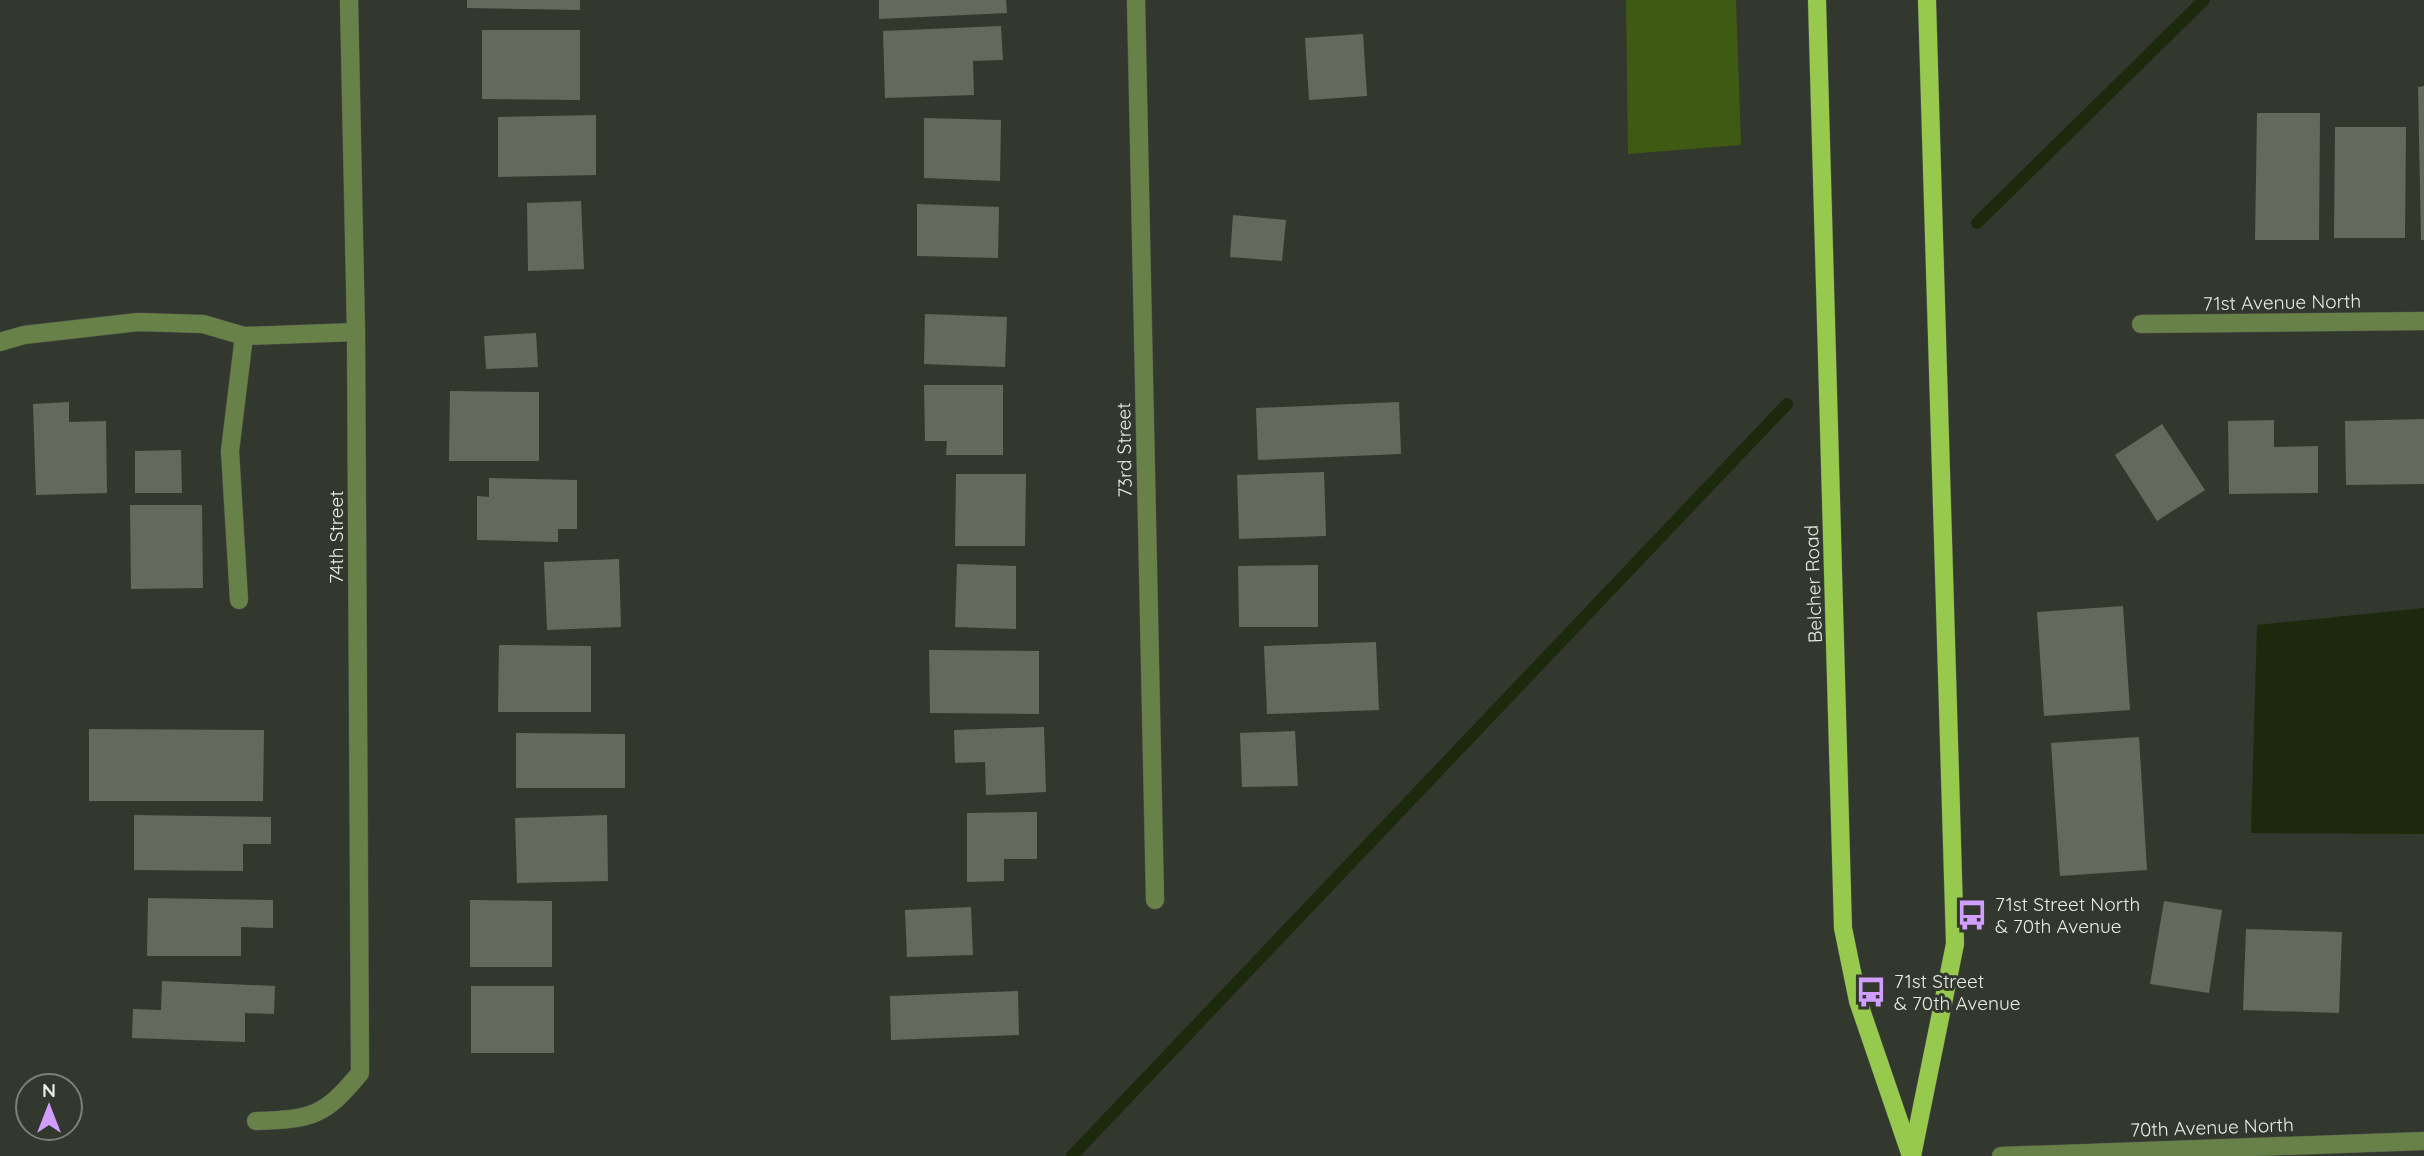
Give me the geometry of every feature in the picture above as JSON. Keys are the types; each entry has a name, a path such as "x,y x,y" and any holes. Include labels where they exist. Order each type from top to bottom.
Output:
{"main road":[{"name":"Belcher Road","path":"1817,0 1843,928 1858,1001 1912,1156"},
{"name":"Belcher Road","path":"1912,1156 1955,944 1927,0"}],"street":[{"name":"74th Street","path":"256,1121 288,1120 313,1115 338,1100 360,1073 356,332 349,0"},
{"name":"73rd Street","path":"1136,0 1155,900"},
{"name":"71st Avenue North","path":"2141,324 2424,321"},
{"path":"0,342 24,335 138,322 203,324 244,336 356,332"},
{"path":"239,600 230,451 244,336"},
{"name":"70th Avenue North","path":"2001,1156 2424,1141"}],"green space":[{"path":"1626,0 1736,0 1741,145 1628,154"}],"shaded area":[{"path":"2424,608 2424,834 2251,833 2257,625"}],"building":[{"path":"467,0 580,0 580,10 467,8"},
{"path":"879,0 1006,0 1007,13 879,19"},
{"path":"1001,26 1003,60 973,61 974,95 885,98 883,31"},
{"path":"482,30 580,30 580,100 482,99"},
{"path":"1363,34 1367,96 1309,100 1305,38"},
{"path":"2424,86 2424,240 2421,240 2418,87"},
{"path":"2257,113 2320,113 2319,240 2255,240"},
{"path":"596,115 596,175 498,177 498,117"},
{"path":"924,118 1001,120 1000,181 924,178"},
{"path":"2335,127 2406,127 2405,238 2334,238"},
{"path":"581,201 584,269 528,271 527,203"},
{"path":"917,204 999,207 998,258 917,256"},
{"path":"1233,215 1286,220 1282,261 1230,257"},
{"path":"925,314 1007,317 1005,367 924,364"},
{"path":"536,333 538,367 486,369 484,336"},
{"path":"924,385 1003,385 1003,455 946,455 947,441 925,441"},
{"path":"450,391 539,392 539,461 449,461"},
{"path":"69,402 69,422 106,421 107,493 36,495 33,404"},
{"path":"1399,402 1401,454 1258,460 1256,408"},
{"path":"2424,419 2424,484 2346,485 2345,421"},
{"path":"2274,420 2274,447 2318,446 2318,493 2229,494 2228,421"},
{"path":"2162,424 2205,490 2157,521 2115,455"},
{"path":"181,450 182,493 135,493 135,451"},
{"path":"1324,472 1326,536 1239,539 1237,475"},
{"path":"956,474 1026,474 1025,546 955,546"},
{"path":"489,478 577,480 577,529 558,529 558,542 477,540 477,496 489,497"},
{"path":"130,505 202,505 203,588 131,589"},
{"path":"619,559 621,627 547,630 544,562"},
{"path":"957,564 1016,566 1016,629 955,627"},
{"path":"1318,565 1318,627 1239,627 1238,566"},
{"path":"2123,606 2130,710 2044,716 2037,612"},
{"path":"1376,642 1379,710 1267,714 1264,646"},
{"path":"499,645 591,646 591,712 498,712"},
{"path":"929,650 1039,651 1039,714 930,713"},
{"path":"1044,727 1046,792 986,795 985,762 955,763 954,730"},
{"path":"89,729 264,730 263,801 89,801"},
{"path":"1295,731 1298,786 1242,787 1240,733"},
{"path":"516,733 625,734 625,788 516,788"},
{"path":"2139,737 2147,870 2060,876 2051,743"},
{"path":"1037,812 1037,859 1004,859 1004,881 967,882 967,813"},
{"path":"134,815 271,817 271,844 243,844 243,871 134,870"},
{"path":"607,815 608,881 517,883 515,818"},
{"path":"148,898 273,900 273,928 241,927 241,956 147,956"},
{"path":"470,900 552,901 552,967 470,967"},
{"path":"2164,901 2222,910 2209,993 2150,984"},
{"path":"971,907 973,955 907,957 905,910"},
{"path":"2246,929 2342,932 2339,1013 2243,1010"},
{"path":"162,981 275,986 274,1014 245,1013 245,1042 132,1038 133,1009 161,1010"},
{"path":"471,986 554,986 554,1053 471,1053"},
{"path":"1018,991 1019,1035 891,1040 890,996"}],"waterway":[{"path":"1977,223 2204,0"},
{"path":"1072,1156 1787,404"}],"place":[{"name":"71st Street North & 70th Avenue","path":"1972,915"},
{"name":"71st Street & 70th Avenue","path":"1871,992"}]}
